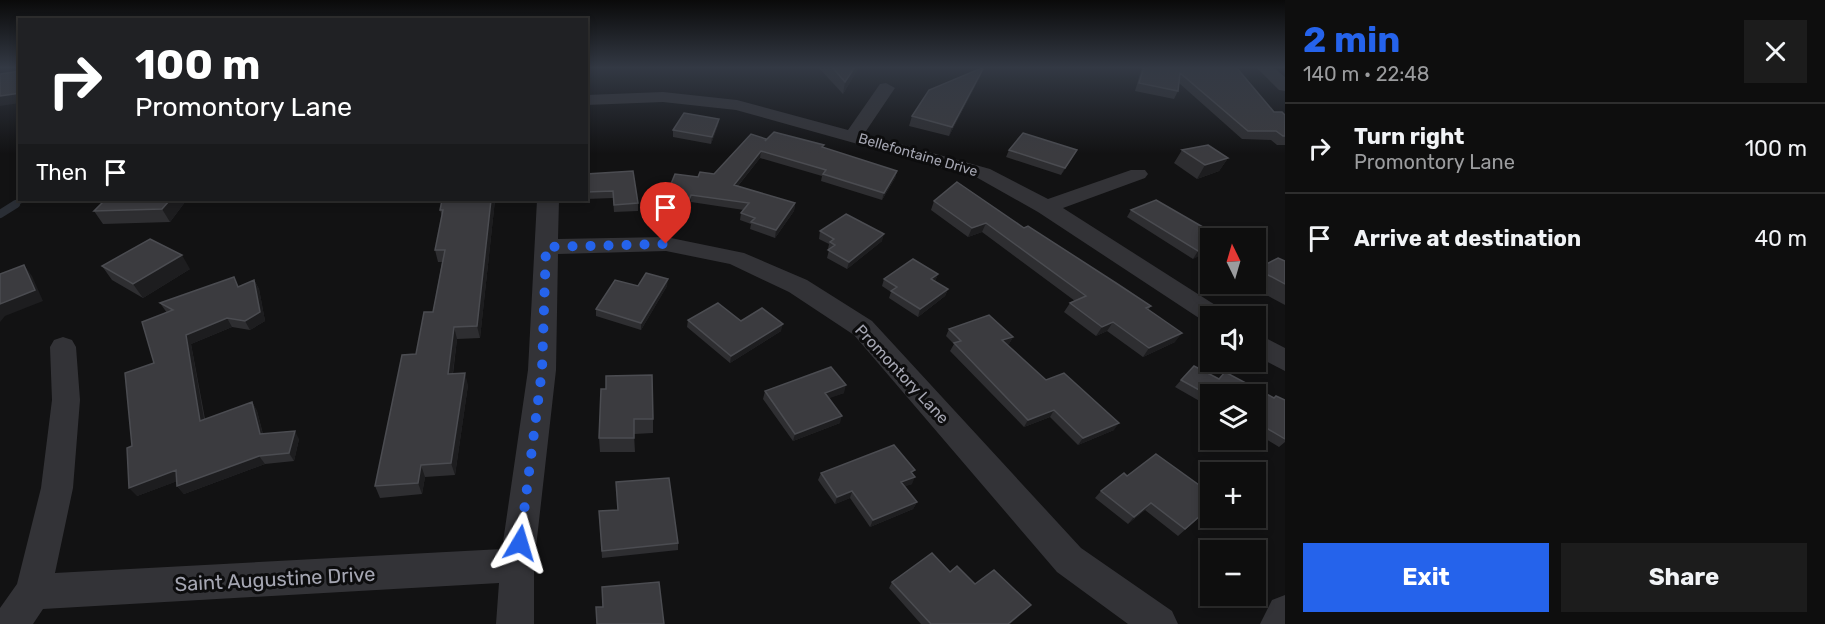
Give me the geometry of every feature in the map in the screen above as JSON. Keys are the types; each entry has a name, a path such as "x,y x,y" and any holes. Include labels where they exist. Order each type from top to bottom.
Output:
{"street":[{"path":"853,137 881,96"},
{"name":"Bellefontaine Drive","path":"588,100 663,97 737,105 983,173 1046,207 1200,307"},
{"path":"1046,207 1138,174"},
{"path":"515,624 517,565 542,370 548,201"},
{"name":"Promontory Lane","path":"546,247 666,244 736,258 798,286 863,328 1069,560 1159,624"},
{"path":"11,624 33,592 57,488 66,400 63,347"},
{"path":"1266,349 1285,361"},
{"name":"Saint Augustine Drive","path":"33,592 517,565"},
{"path":"1279,624 1285,613"}],"building":[{"path":"925,96 968,96 952,127 912,116"},
{"path":"1207,96 1261,96 1274,112 1282,112 1285,115 1285,136 1276,131 1248,131"},
{"path":"684,113 719,119 712,137 673,130"},
{"path":"774,132 824,145 822,147 897,171 884,193 823,174 826,170 761,151 734,185 795,203 776,230 751,222 755,218 741,213 749,203 691,195 686,209 662,206 675,174 698,177 700,172 714,174 751,134 766,139 765,141"},
{"path":"1023,133 1077,150 1065,168 1009,150"},
{"path":"1208,145 1228,158 1205,165 1182,150"},
{"path":"633,171 638,203 614,205 613,191 588,192 588,174"},
{"path":"957,182 1024,228 1028,226 1151,306 1146,308 1182,333 1149,348 1113,322 1102,327 1070,303 1086,296 986,223 972,228 934,201"},
{"path":"1156,200 1205,228 1200,228 1200,250 1198,251 1131,210"},
{"path":"104,201 169,201 162,209 94,211"},
{"path":"442,201 491,201 477,326 454,327 448,374 465,373 451,463 421,465 418,483 375,486 402,355 416,354 424,312 433,312 445,250 435,250 443,210 440,210"},
{"path":"846,214 884,234 849,262 828,250 835,245 830,242 834,239 820,231"},
{"path":"150,239 182,255 133,284 102,266"},
{"path":"1278,258 1285,261 1285,284 1266,274 1266,264"},
{"path":"913,259 938,274 931,279 948,289 920,309 891,291 897,287 884,279"},
{"path":"24,265 35,290 0,304 0,274"},
{"path":"646,273 668,279 641,323 596,309 615,280 638,286"},
{"path":"234,277 238,287 254,280 260,312 245,321 227,318 186,335 200,421 252,402 260,434 295,431 289,453 259,456 177,486 176,470 129,488 127,448 132,446 125,373 154,363 142,322 173,310 160,303"},
{"path":"718,303 741,321 762,308 783,324 731,356 688,320"},
{"path":"989,315 1013,337 1002,340 1046,380 1064,373 1119,423 1083,438 1054,410 1028,420 954,343 961,341 949,329"},
{"path":"1194,366 1200,369 1200,372 1206,372 1219,379 1225,372 1248,384 1200,384 1200,390 1181,380"},
{"path":"831,367 846,385 825,393 842,416 795,434 765,391"},
{"path":"652,375 653,419 634,419 634,438 599,438 601,389 606,389 606,376"},
{"path":"1266,394 1285,400 1285,439 1266,428"},
{"path":"894,445 915,470 911,472 915,477 901,482 917,502 873,520 852,491 837,497 821,473"},
{"path":"1156,454 1200,486 1200,516 1185,529 1151,503 1134,517 1101,491 1124,473 1127,476"},
{"path":"669,478 678,543 602,551 599,511 618,510 616,482"},
{"path":"932,553 950,572 957,566 975,584 994,570 1031,605 1008,624 931,624 892,582"},
{"path":"659,582 664,624 597,624 596,607 603,607 602,587"}],"waterway":[{"path":"13,205 20,201"},
{"path":"0,214 16,204"}],"route":[{"path":"520,543 542,370 546,247 666,244"}]}
